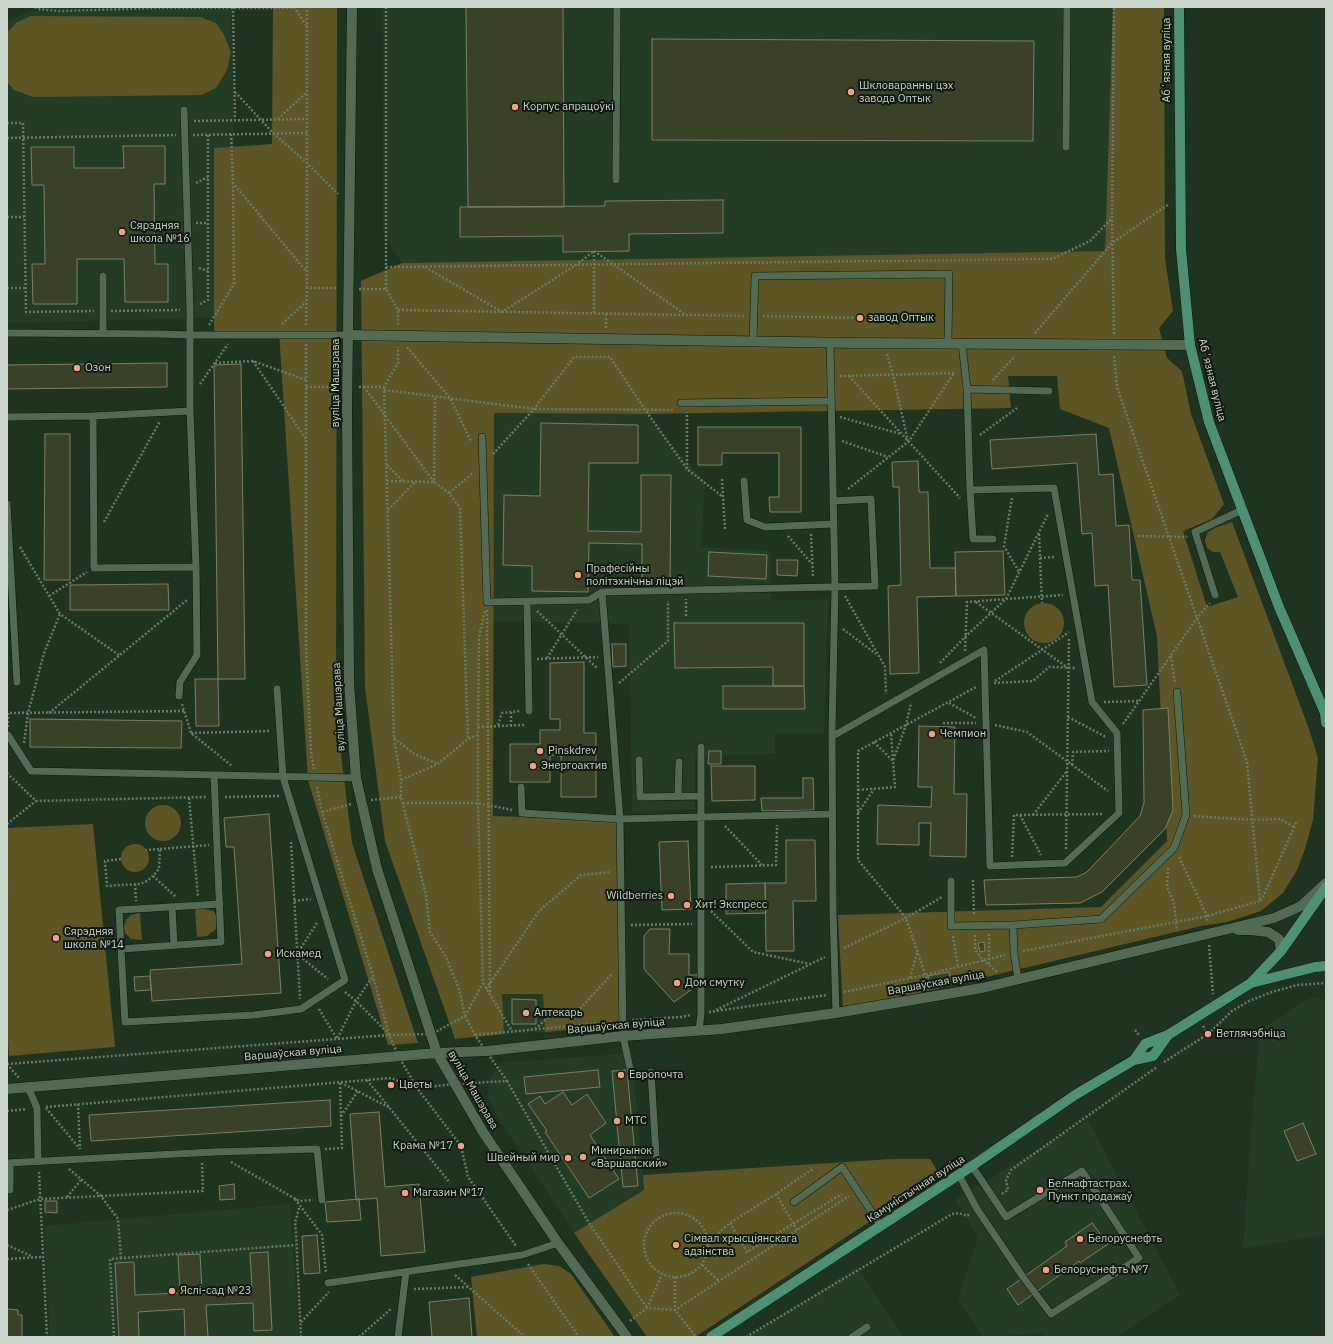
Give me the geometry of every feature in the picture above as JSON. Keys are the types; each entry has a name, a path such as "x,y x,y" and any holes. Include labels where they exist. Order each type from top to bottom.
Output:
{"main road":[{"name":"Абʼязная вуліца","path":"1179,7 1181,249 1190,345 1210,422 1242,510 1279,606 1326,716"},
{"name":"Камуністычная вуліца","path":"711,1337 959,1175 1075,1095 1134,1060 1153,1056 1168,1035 1251,983 1281,951 1326,887"},
{"name":"Камуністычная вуліца","path":"1251,983 1315,967 1326,966"}],"street":[{"name":"вуліца Машэрава","path":"352,7 348,335 349,683 356,778 377,868 437,1053 483,1132 558,1243 627,1337"},
{"path":"348,335 883,343 1190,345"},
{"name":"Варшаўская вуліца","path":"7,1089 437,1053 487,1051 623,1036 699,1031 836,1013 982,988 1274,918 1301,906 1326,882"},
{"name":"Варшаўская вуліца","path":"1218,931 1251,930 1268,932 1279,938 1281,951"}],"lane":[{"path":"616,180 617,7"},
{"path":"1066,147 1067,7"},
{"path":"179,696 180,682 197,655 196,567 190,411 190,310 184,110"},
{"path":"753,341 755,276 949,274 948,343"},
{"path":"103,276 103,333"},
{"path":"7,333 348,335"},
{"path":"830,342 833,501 838,587 834,623 832,736 832,912 836,1013"},
{"path":"962,343 968,389 970,490 973,540 994,539"},
{"path":"968,389 1049,391"},
{"path":"681,402 831,402"},
{"path":"7,417 93,416 190,411"},
{"path":"93,416 94,568 196,567"},
{"path":"482,437 487,602 589,600 602,592 875,586 871,499 833,501"},
{"path":"744,481 747,520 765,527 834,524"},
{"path":"832,736 984,650 990,866 1065,863 1119,813 1117,733 1092,702 1054,488 970,490"},
{"path":"7,504 17,682"},
{"path":"1215,596 1195,532 1242,510"},
{"path":"602,592 620,819 622,871 623,1036 631,1073"},
{"path":"527,601 529,711"},
{"path":"220,904 118,910 126,1022 254,1015 301,1008 345,980 283,777 277,689"},
{"path":"951,881 951,926 1013,925 1101,919 1174,848 1186,815 1177,692"},
{"path":"8,735 31,771 356,778"},
{"path":"699,1031 701,1013 700,747"},
{"path":"639,760 640,797 701,796"},
{"path":"678,796 679,762"},
{"path":"121,949 221,942 214,775"},
{"path":"521,788 522,813 620,819 832,814"},
{"path":"172,907 174,945"},
{"path":"1013,925 1014,953 1018,979"},
{"path":"651,1072 656,1155"},
{"path":"28,1087 37,1108 38,1162"},
{"path":"10,1190 8,1163 214,1152 317,1149 322,1200"},
{"path":"959,1175 977,1209 1050,1314 1139,1258 1082,1171 1006,1218 972,1166"},
{"path":"794,1202 842,1167 880,1226"},
{"path":"328,1284 522,1255 558,1243"},
{"path":"398,1337 406,1272"},
{"path":"852,1337 867,1327"}],"path":[{"path":"37,8 61,11 157,7 294,8 307,27"},
{"path":"233,7 235,120"},
{"path":"307,7 307,288"},
{"path":"386,7 386,289"},
{"path":"1114,7 1112,217 1114,344"},
{"path":"235,92 273,133 306,162 350,206"},
{"path":"278,120 307,92"},
{"path":"184,121 307,119"},
{"path":"7,123 22,123 26,312 190,310 208,300 208,134"},
{"path":"7,138 307,132"},
{"path":"204,335 234,284 234,183 232,134"},
{"path":"234,183 306,271"},
{"path":"984,390 1026,344 1112,243 1180,197"},
{"path":"7,217 24,217"},
{"path":"386,267 1052,259 1090,241 1112,217"},
{"path":"594,251 687,315"},
{"path":"594,251 594,314"},
{"path":"502,312 576,265 594,251"},
{"path":"424,267 502,312"},
{"path":"7,288 26,288"},
{"path":"270,335 306,302"},
{"path":"398,310 860,318"},
{"path":"190,397 234,335"},
{"path":"398,335 450,398 473,445"},
{"path":"883,343 893,374 908,441"},
{"path":"449,493 483,465 534,408 574,357 610,357 687,469 723,497"},
{"path":"215,363 253,361 306,380"},
{"path":"253,361 306,440"},
{"path":"833,501 908,441 954,373"},
{"path":"831,376 965,373"},
{"path":"849,376 971,510"},
{"path":"7,1064 389,1035 373,976 322,812 311,753 306,647 306,387"},
{"path":"364,387 434,482 449,493 460,508 468,740"},
{"path":"483,983 465,1016 459,989 449,963 430,932 426,895 401,797 401,780 394,738 384,388 534,408 646,411 687,410 687,469"},
{"path":"434,482 435,396"},
{"path":"980,435 1017,408"},
{"path":"94,541 165,412"},
{"path":"832,415 902,434"},
{"path":"832,437 889,457"},
{"path":"386,464 403,481"},
{"path":"722,479 725,530"},
{"path":"387,481 434,482"},
{"path":"388,511 415,482"},
{"path":"1014,489 1004,546 1020,572"},
{"path":"935,668 966,636 1006,599 1056,498"},
{"path":"811,525 813,588"},
{"path":"780,526 812,564"},
{"path":"8,529 60,614 119,655"},
{"path":"1138,536 1185,537 1195,532"},
{"path":"1039,533 1042,603"},
{"path":"1040,558 1066,556"},
{"path":"49,596 94,568"},
{"path":"964,661 967,602 1070,595 1070,577"},
{"path":"838,587 885,668 887,705"},
{"path":"686,616 687,590"},
{"path":"610,691 668,641 668,591"},
{"path":"49,713 196,592"},
{"path":"1117,733 1197,618 1215,596"},
{"path":"547,659 584,600"},
{"path":"527,601 609,680"},
{"path":"487,602 490,994"},
{"path":"487,602 479,637 478,727 478,803 483,983 512,1031"},
{"path":"976,602 1069,668"},
{"path":"23,757 28,713 44,653 60,614"},
{"path":"834,623 878,655"},
{"path":"1065,863 1069,624"},
{"path":"1069,632 992,683 1033,681 1049,667 1086,668"},
{"path":"1171,655 1177,692"},
{"path":"528,659 607,657"},
{"path":"932,996 906,918 858,860 858,750 985,683"},
{"path":"893,761 906,725 914,690"},
{"path":"179,696 191,733 245,776"},
{"path":"1092,702 1139,701"},
{"path":"948,702 986,723"},
{"path":"8,735 8,713 184,711"},
{"path":"498,725 502,713 511,711 529,711"},
{"path":"511,711 512,725"},
{"path":"1068,717 1117,743"},
{"path":"943,723 986,723 1027,732 1119,798"},
{"path":"478,727 524,725"},
{"path":"191,733 280,730"},
{"path":"858,790 894,787 891,733"},
{"path":"401,780 438,764 478,734"},
{"path":"394,738 414,754 438,764"},
{"path":"874,742 893,761"},
{"path":"1072,765 1073,752 1117,751"},
{"path":"1033,815 1067,771"},
{"path":"7,773 36,801"},
{"path":"858,813 874,789"},
{"path":"7,824 36,801 289,796"},
{"path":"189,798 199,905"},
{"path":"403,803 478,803 489,804 522,813"},
{"path":"1012,865 1014,815 1118,814"},
{"path":"701,867 776,865 777,815"},
{"path":"1020,815 1046,864"},
{"path":"1186,815 1252,820 1280,819 1294,828"},
{"path":"715,816 762,865"},
{"path":"1260,901 1297,821"},
{"path":"291,841 301,1008"},
{"path":"146,850 217,844"},
{"path":"1174,848 1207,916 1214,998"},
{"path":"121,859 106,861 107,886 135,884 146,881 159,869 160,849"},
{"path":"1168,853 1167,887 1174,902 1178,941"},
{"path":"486,988 539,911 581,875 622,871"},
{"path":"153,876 185,906"},
{"path":"7,883 7,892"},
{"path":"135,884 137,909"},
{"path":"294,901 320,899"},
{"path":"701,900 753,952 810,964"},
{"path":"297,954 324,911"},
{"path":"622,925 701,924"},
{"path":"951,926 958,967"},
{"path":"988,926 990,966"},
{"path":"910,978 918,953"},
{"path":"475,1035 680,1017 835,994 925,975 1014,953"},
{"path":"535,1029 550,1016 576,1013 623,962"},
{"path":"337,1039 356,1001 373,976"},
{"path":"994,1199 1008,1190 1006,1180 1011,1170 1161,1064 1208,1034 1232,1012 1249,1001 1272,992 1297,985 1326,983"},
{"path":"314,1000 337,1039"},
{"path":"7,1110 391,1078 417,1088 460,1146 468,1177 580,1337"},
{"path":"367,1080 450,1183"},
{"path":"507,1081 589,1223 647,1308"},
{"path":"340,1082 390,1108"},
{"path":"317,1149 342,1148 340,1082"},
{"path":"341,1116 358,1091"},
{"path":"78,1104 81,1159"},
{"path":"46,1107 80,1149"},
{"path":"214,1152 299,1201 322,1200"},
{"path":"7,1210 40,1199 203,1191 201,1153"},
{"path":"58,1160 101,1196 118,1219 121,1258"},
{"path":"38,1162 47,1337"},
{"path":"708,1241 730,1223 814,1168"},
{"path":"67,1198 81,1180"},
{"path":"647,1308 675,1310 857,1191"},
{"path":"776,1194 797,1230"},
{"path":"730,1223 747,1252 842,1194"},
{"path":"294,1197 322,1235 328,1284"},
{"path":"299,1208 295,1223 301,1337"},
{"path":"746,1337 952,1214 959,1213 967,1216 977,1209"},
{"path":"672,1213 685,1214 696,1220 704,1229 708,1241 708,1254 702,1265 693,1274 681,1278 668,1277 657,1271 648,1262 644,1250 645,1237 650,1226 660,1217 672,1213"},
{"path":"7,1245 33,1257"},
{"path":"114,1337 110,1259 296,1245"},
{"path":"7,1259 43,1256"},
{"path":"702,1265 719,1281"},
{"path":"446,1266 525,1337"},
{"path":"621,1328 647,1308 662,1274"},
{"path":"675,1278 675,1310 696,1337"},
{"path":"300,1322 338,1282"},
{"path":"404,1290 469,1287"},
{"path":"359,1337 402,1299"}],"shaded area":[{"path":"273,7 337,7 336,713 352,843 418,1043 388,1045 308,780 279,331 214,332 214,148 272,144"},
{"path":"382,7 1113,7 1105,251 402,263 383,235"},
{"path":"1113,7 1164,7 1165,259 1173,311 1159,328 1167,358 1182,371 1191,414 1224,504 1212,519 1183,531 1207,607 1238,597 1220,552 1213,552 1207,548 1205,540 1208,532 1232,522 1309,729 1318,758 1313,820 1305,849 1297,870 1283,893 1261,911 1227,922 1201,926 843,1011 838,915 1101,907 1167,841 1157,636 1109,428 1060,409 1057,376 1008,376 1011,408 645,414 494,413 493,816 620,820 623,1025 545,1032 543,994 502,994 504,1034 455,1039 385,841 365,687 361,281 402,263 1105,251"},
{"name":"Сярэдняя школа №16","path":"231,9 238,317 7,323 7,21 30,11"},
{"path":"31,16 200,17 216,23 223,33 231,52 227,70 216,88 202,95 33,97 14,90 7,82 7,33 17,22"},
{"name":"Прафесійны політэхнічны ліцэй","path":"425,372 643,373 645,414 705,482 701,547 771,551 771,600 828,599 824,733 775,734 775,754 695,756 695,809 632,812 629,624 494,621 493,768"},
{"path":"1048,603 1055,606 1061,612 1064,623 1063,631 1055,640 1048,643 1040,643 1033,640 1025,631 1024,619 1027,612 1036,604"},
{"path":"166,805 176,810 180,816 180,830 176,836 170,840 160,841 150,836 146,830 145,820 150,810 156,806"},
{"name":"Сярэдняя школа №14","path":"93,824 115,1047 9,1056 7,1023 7,828"},
{"path":"135,844 145,848 149,858 145,868 135,872 125,868 121,858 125,848"},
{"path":"195,909 214,911 218,921 216,929 207,936 197,937"},
{"path":"140,913 142,940 131,939 125,933 124,927 126,920 131,915"},
{"path":"502,994 543,994 545,1032 504,1034"},
{"path":"1309,998 1326,1000 1326,1235 1243,1248 1260,1030"},
{"path":"632,1053 644,1190 574,1233 501,1123 487,1095 490,1078 501,1063"},
{"path":"1088,1120 1180,1295 1116,1337 1047,1337 1044,1333 983,1337 958,1299 978,1237 955,1199"},
{"path":"893,1159 930,1159 940,1175 695,1337 647,1337 574,1233 644,1190 643,1175"},
{"name":"Яслі-сад №23","path":"290,1204 299,1337 50,1337 44,1226"},
{"path":"544,1264 559,1266 571,1274 615,1337 477,1337 471,1277"},
{"path":"857,1267 903,1337 748,1337"}],"building":[{"name":"Корпус апрацоўкі","path":"466,7 563,7 564,207 468,207"},
{"path":"652,39 1034,41 1033,141 652,140"},
{"path":"123,146 165,146 165,184 154,184 155,264 168,264 168,302 125,302 124,259 77,259 77,304 33,304 32,264 45,264 44,185 32,185 31,147 74,147 74,168 124,168"},
{"path":"723,200 723,233 629,234 629,251 563,252 563,236 460,237 460,207 605,206 605,201"},
{"path":"167,363 167,387 7,389 7,365"},
{"path":"241,364 245,679 218,679 214,365"},
{"path":"541,423 638,425 638,463 589,463 588,531 641,532 641,475 671,475 670,587 642,587 642,544 589,543 588,592 532,591 532,566 503,565 504,495 540,496"},
{"path":"698,427 801,427 801,512 770,512 769,497 779,497 779,453 722,453 722,465 698,465"},
{"path":"45,434 70,434 70,580 44,580"},
{"path":"1096,434 1099,475 1113,474 1116,526 1129,525 1132,580 1140,580 1147,685 1114,687 1108,585 1095,586 1092,533 1082,534 1077,463 992,469 990,440"},
{"path":"918,461 919,492 928,492 930,568 955,568 956,596 917,597 919,673 890,674 888,586 901,585 899,487 893,487 892,462"},
{"path":"1003,551 1005,595 956,596 955,552"},
{"path":"709,552 767,555 766,579 708,576"},
{"path":"777,560 798,560 797,576 777,575"},
{"path":"168,584 169,610 70,610 70,585"},
{"path":"674,623 804,623 804,686 773,686 773,667 675,668"},
{"path":"612,644 626,644 626,666 613,667"},
{"path":"584,662 584,733 596,733 596,797 561,797 561,756 550,755 550,782 510,782 510,744 540,744 540,730 560,730 560,719 550,719 550,663"},
{"path":"195,679 218,679 219,726 196,726"},
{"path":"723,686 804,686 805,709 723,709"},
{"path":"1168,708 1173,810 1165,829 1102,892 1080,903 986,905 984,880 1077,877 1087,872 1140,816 1144,803 1143,710"},
{"path":"30,719 182,721 181,748 30,747"},
{"path":"919,726 955,727 954,794 967,794 966,857 930,856 931,823 919,823 919,845 877,844 878,805 931,807 932,787 918,787"},
{"path":"709,751 721,751 721,764 708,764"},
{"path":"711,766 755,766 755,800 712,801"},
{"path":"803,778 813,778 814,810 762,811 761,798 803,798"},
{"path":"269,814 281,993 152,1001 150,970 242,964 234,847 226,847 224,818"},
{"path":"786,840 815,840 816,901 793,901 794,951 766,951 765,883 786,883"},
{"path":"688,841 691,909 662,910 659,842"},
{"path":"765,883 766,913 726,914 726,884"},
{"path":"650,929 670,929 669,954 689,954 689,975 698,975 698,985 674,1002 644,969 644,936"},
{"path":"984,942 985,951 980,952 978,943"},
{"path":"949,972 951,983 931,987 928,976"},
{"path":"150,976 151,990 135,991 134,977"},
{"path":"512,999 536,1000 536,1024 512,1024"},
{"path":"598,1070 600,1087 526,1094 524,1077"},
{"path":"627,1070 638,1186 623,1187 612,1071"},
{"name":"Минирынок «Варшавский»","path":"563,1092 572,1105 587,1094 606,1123 590,1135 619,1179 589,1198 545,1132 547,1131 528,1104 540,1096 545,1104"},
{"path":"330,1100 331,1126 91,1141 89,1115"},
{"path":"379,1112 385,1187 419,1184 425,1252 381,1256 377,1198 356,1200 350,1114"},
{"path":"1303,1123 1316,1154 1297,1161 1284,1131"},
{"path":"234,1184 235,1199 220,1200 219,1186"},
{"path":"359,1199 361,1220 327,1222 325,1202"},
{"path":"45,1201 57,1201 57,1213 45,1212"},
{"path":"1092,1223 1108,1244 1080,1263 1079,1261 1018,1305 1007,1289 1067,1246 1065,1242"},
{"path":"317,1235 320,1273 304,1274 302,1236"},
{"path":"268,1252 272,1330 254,1331 253,1303 206,1305 208,1337 185,1337 184,1309 138,1312 139,1337 119,1337 115,1263 134,1262 135,1295 180,1293 178,1255 200,1254 202,1290 252,1287 250,1253"},
{"path":"469,1298 472,1337 432,1337 429,1302"},
{"path":"7,1309 18,1310 18,1315 22,1315 22,1337 7,1337"}],"place":[{"name":"Шкловаранны цэх завода Оптык","path":"851,92"},
{"name":"Корпус апрацоўкі","path":"515,107"},
{"name":"Сярэдняя школа №16","path":"122,232"},
{"name":"завод Оптык","path":"860,318"},
{"name":"Озон","path":"77,368"},
{"name":"Прафесійны політэхнічны ліцэй","path":"578,575"},
{"name":"Чемпион","path":"932,734"},
{"name":"Pinskdrev","path":"540,751"},
{"name":"Энергоактив","path":"533,766"},
{"name":"Wildberries","path":"671,896"},
{"name":"Хит! Экспресс","path":"687,905"},
{"name":"Сярэдняя школа №14","path":"56,938"},
{"name":"Искамед","path":"268,954"},
{"name":"Дом смутку","path":"677,983"},
{"name":"Аптекарь","path":"526,1013"},
{"name":"Ветлячэбніца","path":"1208,1034"},
{"name":"Европочта","path":"621,1075"},
{"name":"Цветы","path":"391,1085"},
{"name":"МТС","path":"617,1121"},
{"name":"Крама №17","path":"461,1146"},
{"name":"Минирынок «Варшавский»","path":"583,1157"},
{"name":"Швейный мир","path":"568,1158"},
{"name":"Белнафтастрах. Пункт продажаў","path":"1040,1190"},
{"name":"Магазин №17","path":"405,1193"},
{"name":"Белоруснефть","path":"1080,1239"},
{"name":"Сімвал хрысціянскага адзінства","path":"676,1245"},
{"name":"Белоруснефть №7","path":"1046,1270"},
{"name":"Яслі-сад №23","path":"172,1291"}]}
